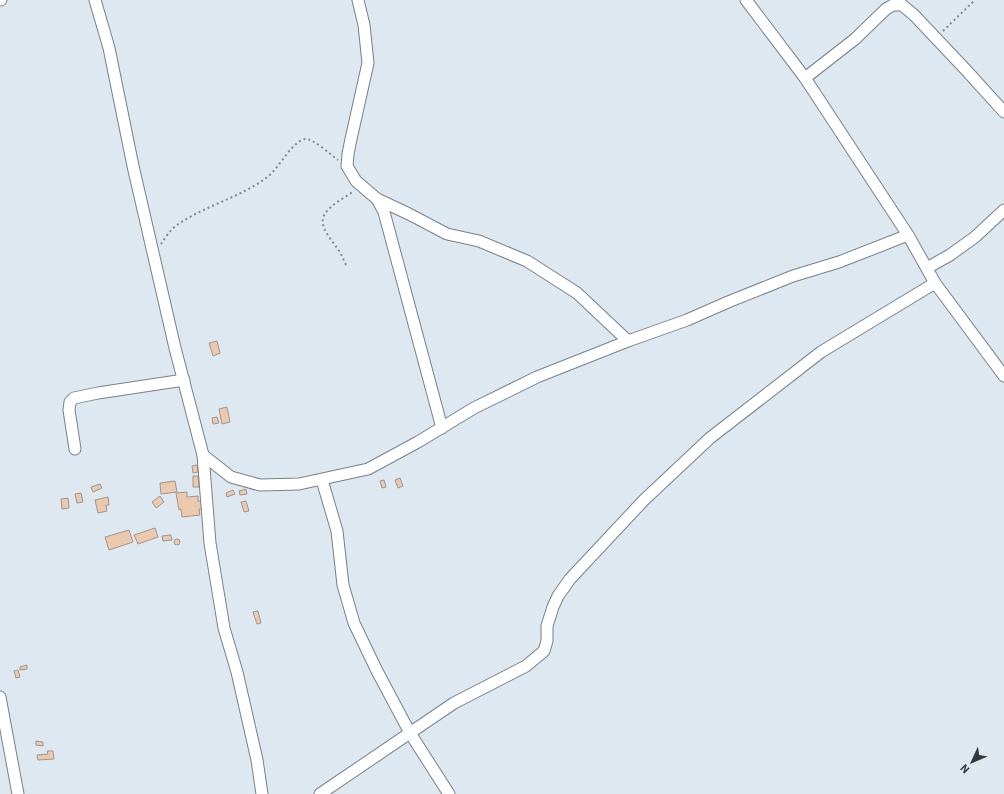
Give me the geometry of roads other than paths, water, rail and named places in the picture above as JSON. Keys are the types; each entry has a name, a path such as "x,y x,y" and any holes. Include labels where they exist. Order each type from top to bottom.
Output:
{"street":[{"path":"95,0 109,48 133,166 175,348 203,455 210,543 220,608 256,752 262,794"},
{"path":"358,0 364,25 368,63 348,154 347,166 351,175 360,186 377,199 447,234 479,241 527,261 577,293 628,341"},
{"path":"746,0 805,78 908,235 936,283 1004,376"},
{"path":"805,78 855,39 886,9 893,5 902,5 936,38 1004,112"},
{"path":"377,199 384,212 442,428"},
{"path":"927,268 950,255 975,237 1004,210"},
{"path":"203,455 231,477 260,485 299,484 368,469 418,442 474,408 536,377 628,341 688,320 793,276 839,262 908,235"},
{"path":"320,794 454,703 526,666 544,651 547,641 547,626 558,596 570,579 644,500 710,438 821,352 936,283"},
{"path":"75,449 69,410 70,402 74,398 98,392 184,380"},
{"path":"322,480 337,530 343,585 354,623 376,669 410,733 449,794"},
{"path":"0,697 18,794"}]}
